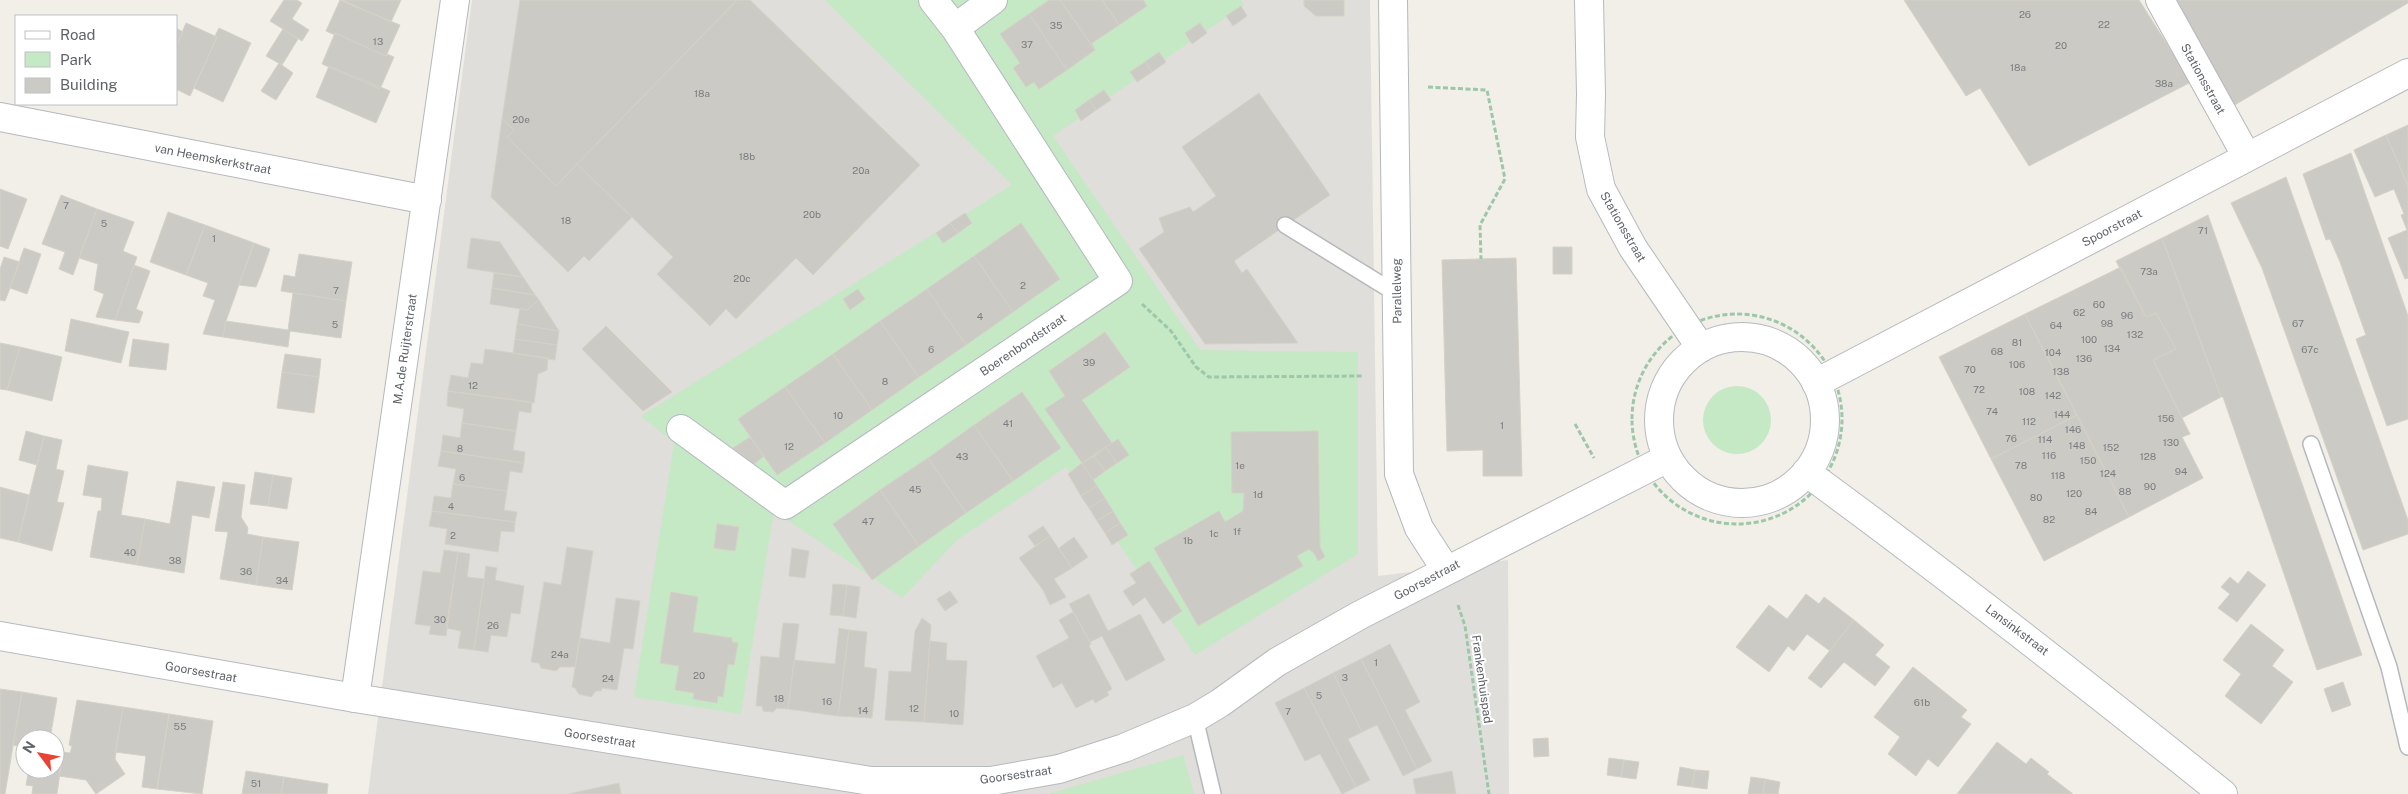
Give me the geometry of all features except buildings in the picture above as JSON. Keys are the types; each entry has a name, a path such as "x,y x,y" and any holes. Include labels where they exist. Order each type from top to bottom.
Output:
{"street":[{"name":"M.A.de Ruijterstraat","path":"355,698 455,0"},
{"path":"934,0 955,28 1118,281"},
{"path":"955,28 993,0"},
{"name":"Parallelweg","path":"1393,0 1399,474 1419,528 1446,570"},
{"name":"Stationsstraat","path":"1589,0 1590,137 1601,189 1633,248 1693,337"},
{"name":"Stationsstraat","path":"2160,0 2247,157"},
{"name":"Spoorstraat","path":"1824,379 2408,73"},
{"name":"van Heemskerkstraat","path":"0,117 427,200"},
{"name":"Boerenbondstraat","path":"680,430 785,505 1118,281"},
{"path":"1693,337 1719,340 1738,337 1757,338 1776,344 1824,379 1823,439 1816,456 1814,478 1793,485 1778,495 1760,501 1742,503 1724,501 1707,495 1691,486 1678,473 1668,458 1662,441 1659,423 1663,396 1674,372 1687,358 1693,337"},
{"name":"Goorsestraat","path":"0,636 355,698 871,781 991,781 1059,769 1124,748 1195,718 1220,703 1277,662 1446,570 1668,458"},
{"name":"Lansinkstraat","path":"1814,478 2068,670 2223,794"}],"lane":[{"path":"1285,226 1397,294"},
{"path":"2311,444 2389,667 2408,747"},
{"path":"1195,718 1213,794"}],"path":[{"path":"1424,87 1488,90 1505,179 1480,225 1481,259"},
{"path":"1118,281 1171,331 1196,367 1210,377 1398,376"},
{"path":"1727,314 1748,314 1769,318 1790,327 1807,340 1822,356 1824,379 1839,392 1842,430 1838,450 1814,478 1804,500 1785,513 1763,521 1741,525 1717,523 1695,516 1675,505 1657,489 1644,470 1636,451 1632,431 1632,410 1636,390 1643,371 1669,339 1693,337 1706,318 1727,314"},
{"path":"1575,424 1589,449"},
{"name":"Frankenhuispad","path":"1446,570 1465,626 1489,794"}],"shaded area":[{"path":"472,0 1370,0 1378,576 1508,560 1509,794 368,794"}],"green space":[{"path":"825,0 1241,0 1244,5 1053,136 1200,350 1358,352 1358,554 1195,655 1066,467 957,540 902,598 774,511 741,714 634,697 674,443 641,416 1012,185"},
{"path":"1730,386 1744,386 1756,391 1766,401 1771,413 1771,427 1766,439 1756,449 1744,454 1730,454 1718,449 1708,439 1703,427 1703,413 1708,401 1718,391"},
{"path":"1183,755 1194,794 1048,794"}]}
